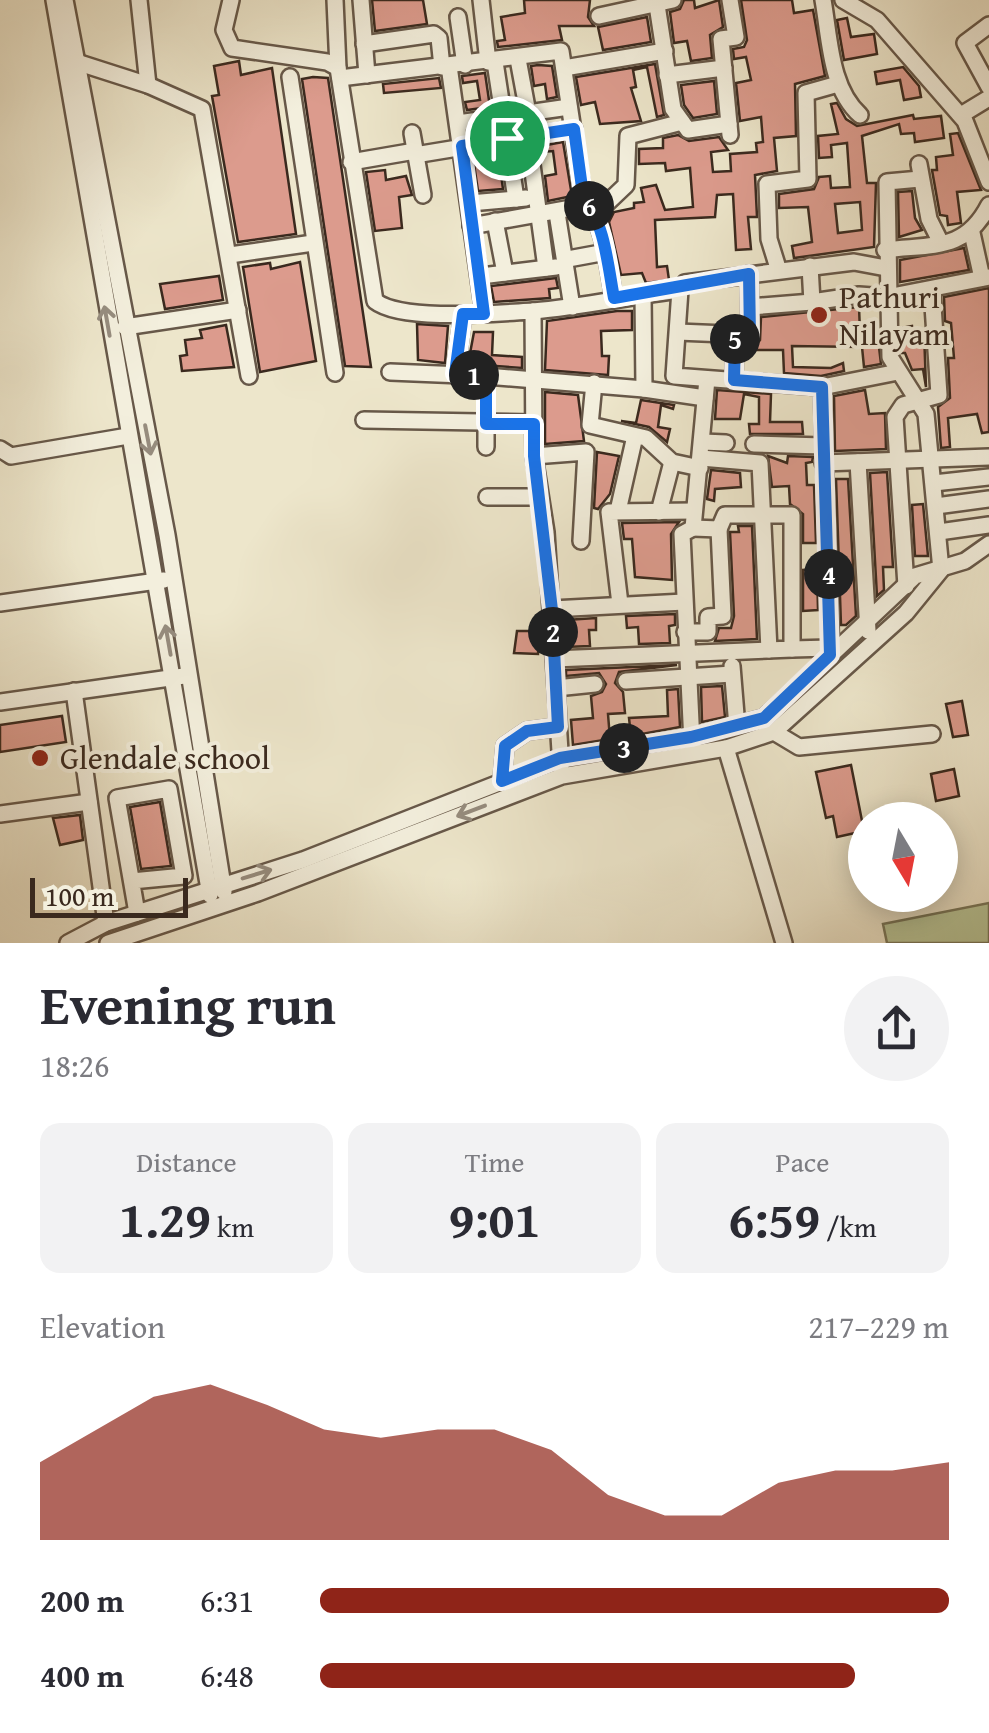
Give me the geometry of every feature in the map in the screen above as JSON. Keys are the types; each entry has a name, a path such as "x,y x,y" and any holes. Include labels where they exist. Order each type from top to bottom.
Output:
{"street":[{"path":"54,0 125,327 219,906"},
{"path":"66,0 68,59 128,436 166,580"},
{"path":"139,0 148,85"},
{"path":"231,0 224,30 232,48 327,62 339,73 366,75 561,51 584,202 606,252 614,298"},
{"path":"336,0 339,73 375,301 394,309 484,314 572,308 680,290"},
{"path":"362,0 366,75"},
{"path":"481,0 516,199"},
{"path":"599,16 665,2 664,52 673,109 688,130 729,130 721,39 736,37 730,0"},
{"path":"823,0 838,84 844,101 860,115"},
{"path":"843,0 861,6 877,20 960,116 989,182"},
{"path":"458,17 452,66 484,314"},
{"path":"989,25 965,43 989,87"},
{"path":"364,44 434,34 452,66"},
{"path":"564,68 664,52"},
{"path":"68,59 148,85 202,109 250,376"},
{"path":"518,59 528,113"},
{"path":"667,75 724,68"},
{"path":"290,77 335,373"},
{"path":"778,268 770,239 767,184 808,179 806,93 838,84"},
{"path":"960,116 989,98"},
{"path":"458,123 569,106"},
{"path":"596,223 605,205 626,184 628,136 682,122"},
{"path":"351,162 574,129"},
{"path":"412,134 422,195"},
{"path":"528,136 546,268"},
{"path":"68,943 137,913 303,860 560,758 692,745 726,748 774,732 927,592 940,570 926,414 890,357 885,250 887,182 919,171 929,218 941,243"},
{"path":"470,203 535,198"},
{"path":"471,226 588,205"},
{"path":"885,250 941,243 972,234 989,205"},
{"path":"557,213 569,263 572,308"},
{"path":"495,222 505,273"},
{"path":"750,307 860,295 887,297 932,291 985,277 972,234"},
{"path":"474,246 518,241"},
{"path":"230,255 313,243"},
{"path":"481,276 546,268 606,252"},
{"path":"886,268 858,264 778,268 685,282 680,290 674,376 822,387 898,372"},
{"path":"858,264 860,295"},
{"path":"810,266 812,302"},
{"path":"678,332 750,336 749,274"},
{"path":"906,586 895,417 904,406 939,395 932,291"},
{"path":"643,294 644,389"},
{"path":"125,327 238,310"},
{"path":"532,310 534,456 552,610 562,776"},
{"path":"455,374 463,314"},
{"path":"734,380 735,336"},
{"path":"390,372 534,378 705,398"},
{"path":"486,376 486,447"},
{"path":"692,745 682,534 693,520 707,379"},
{"path":"594,383 590,425 646,438 672,462"},
{"path":"822,387 830,652"},
{"path":"364,420 534,424"},
{"path":"0,450 11,456 128,436"},
{"path":"618,511 635,436"},
{"path":"672,462 701,456 726,443"},
{"path":"754,444 858,462 989,457"},
{"path":"534,456 586,452 581,541"},
{"path":"701,456 760,462 766,515 769,650"},
{"path":"658,512 672,462"},
{"path":"858,462 868,625 873,644"},
{"path":"934,483 989,478"},
{"path":"487,497 540,498"},
{"path":"936,506 989,499"},
{"path":"620,604 610,512 658,512 719,529"},
{"path":"792,514 792,648"},
{"path":"685,632 708,632 708,617 723,616 719,529 725,515 826,514"},
{"path":"939,532 989,525"},
{"path":"108,943 219,906 562,776 692,745 764,718 830,652 868,625 915,576 940,570 989,544"},
{"path":"0,603 166,580"},
{"path":"552,610 684,602"},
{"path":"554,659 792,648 830,652"},
{"path":"732,652 737,727"},
{"path":"810,673 826,688"},
{"path":"626,681 732,674"},
{"path":"0,702 183,676"},
{"path":"556,688 595,684"},
{"path":"74,691 106,924"},
{"path":"502,781 505,746 527,731 558,727"},
{"path":"774,732 799,747 932,734"},
{"path":"726,748 784,943"},
{"path":"132,881 184,876 169,790 116,798 137,913"},
{"path":"0,814 89,802"}],"green space":[{"path":"989,903 989,943 887,943 883,924"}],"building":[{"path":"372,0 423,0 427,24 375,31"},
{"path":"524,0 590,0 588,17 594,26 559,26 562,40 498,47 497,41 505,40 501,17 525,13"},
{"path":"684,0 694,0 695,8 719,0 723,27 710,35 712,58 691,61 687,41 674,43 670,12 680,9"},
{"path":"741,0 792,0 794,13 813,10 825,76 795,84 796,136 774,138 777,171 755,175 757,217 748,217 751,249 736,250 733,194 717,195 715,217 655,220 657,267 667,266 669,280 646,283 642,273 621,275 609,222 614,212 644,202 641,188 656,185 665,210 693,207 690,168 666,171 665,163 639,164 639,149 663,148 663,138 678,135 689,141 719,137 728,150 711,152 713,172 731,171 730,154 757,152 756,143 763,142 761,117 740,121 736,83 751,80 746,57 734,59 733,49 744,47 747,40"},
{"path":"647,17 651,42 603,50 598,27"},
{"path":"847,18 851,37 874,34 877,54 844,60 837,20"},
{"path":"239,61 241,75 272,68 296,234 238,242 212,96 219,95 214,66"},
{"path":"655,64 664,115 657,117 647,67 633,70 636,87 631,88 641,121 600,124 595,102 581,105 576,77"},
{"path":"531,66 552,66 557,97 547,99 545,84 534,86"},
{"path":"903,67 919,86 921,97 904,100 900,80 877,84 875,72"},
{"path":"485,73 490,107 467,110 465,102 480,100 477,81 463,83 462,76"},
{"path":"328,78 371,367 345,366 302,79"},
{"path":"439,78 441,88 384,93 383,84"},
{"path":"714,81 717,114 693,118 684,105 681,85"},
{"path":"837,103 846,119 857,126 913,115 914,119 941,116 944,138 915,142 914,133 901,134 899,124 862,136 867,183 876,183 874,247 794,258 792,246 812,242 808,207 779,208 779,194 814,189 819,177 830,176 831,188 850,187 847,143 831,145 832,157 819,158 818,136 838,134 831,104","holes":["860,202 862,230 838,233 835,204"]},
{"path":"958,133 981,190 957,192 961,223 948,225 947,216 940,215 932,170 937,170 936,157 953,155 950,134"},
{"path":"563,142 572,196 548,201 545,176 556,174 553,151 542,152 541,146"},
{"path":"498,153 503,189 478,191 473,157"},
{"path":"385,170 386,180 406,176 412,195 399,197 402,228 375,231 366,172"},
{"path":"912,191 915,218 922,230 899,237 898,192"},
{"path":"964,248 969,270 900,282 900,260"},
{"path":"300,262 316,361 260,372 243,267 270,263 271,269"},
{"path":"219,276 223,300 165,309 160,284"},
{"path":"556,278 558,288 549,289 550,298 494,302 491,286"},
{"path":"989,288 989,432 982,433 977,414 948,418 950,447 941,448 938,407 950,398 948,358 954,358 944,297"},
{"path":"859,307 860,332 877,330 881,364 864,367 862,347 792,346 793,367 831,368 843,363 844,371 821,376 784,373 783,350 752,350 760,340 761,317"},
{"path":"632,311 632,330 601,331 602,356 609,356 608,375 545,370 547,321"},
{"path":"417,324 448,326 445,363 418,360"},
{"path":"226,325 234,367 182,371 180,356 187,355 185,340 202,338 200,330"},
{"path":"912,326 913,333 924,332 926,387 923,369 912,370 905,353 901,353 901,328"},
{"path":"474,332 493,332 492,355 522,357 522,368 468,364"},
{"path":"717,390 771,394 770,422 802,422 803,434 750,434 749,424 759,424 759,397 744,394 740,419 715,419"},
{"path":"865,390 869,414 885,413 886,449 835,451 834,396"},
{"path":"545,392 578,395 584,441 545,444"},
{"path":"641,400 674,405 673,409 661,405 658,427 670,429 667,442 649,427 621,421 636,423"},
{"path":"597,452 619,456 610,494 598,509 594,508"},
{"path":"768,456 787,463 788,456 813,457 812,462 806,463 807,485 814,485 816,543 803,543 803,514 790,504 789,486 772,487"},
{"path":"711,470 740,473 741,487 715,489 714,501 707,499"},
{"path":"887,472 893,567 883,567 884,590 877,596 870,473"},
{"path":"836,479 848,479 856,616 846,625 841,625"},
{"path":"923,504 928,556 915,556 912,505"},
{"path":"679,522 671,534 672,580 635,577 632,539 624,539 622,523"},
{"path":"738,526 752,526 757,639 715,641 719,628 731,628 734,616 730,532 739,532"},
{"path":"817,569 818,610 803,611 803,570"},
{"path":"675,614 675,625 669,626 670,643 639,644 638,627 627,628 626,616"},
{"path":"596,618 596,630 589,630 590,646 565,647 566,620"},
{"path":"517,631 539,631 538,654 514,653"},
{"path":"677,665 619,672 615,683 623,692 625,713 608,714 610,739 573,745 571,720 593,718 591,696 602,692 606,684 599,673 566,676 566,670"},
{"path":"722,686 725,717 702,722 701,687"},
{"path":"678,689 680,727 631,736 629,718 668,716 667,690"},
{"path":"962,701 968,735 953,737 946,704"},
{"path":"62,716 66,742 0,752 0,725"},
{"path":"851,765 858,802 848,802 848,835 837,837 833,816 826,818 816,772"},
{"path":"954,769 959,796 936,801 931,774"},
{"path":"160,802 171,866 141,869 130,807"},
{"path":"80,815 83,840 60,845 53,818"}],"place":[{"name":"Pathuri Nilayam","path":"819,315"},
{"name":"Glendale school","path":"40,758"}],"route":[{"path":"574,129 584,202 593,210 614,298 680,290 685,282 749,274 750,336 735,336 734,380 822,387 830,655 764,718 691,737 560,758 502,781 505,746 527,731 558,727 546,532 534,456 534,424 486,424 486,376 455,374 463,314 484,314 462,146 507,138 574,129"}]}
